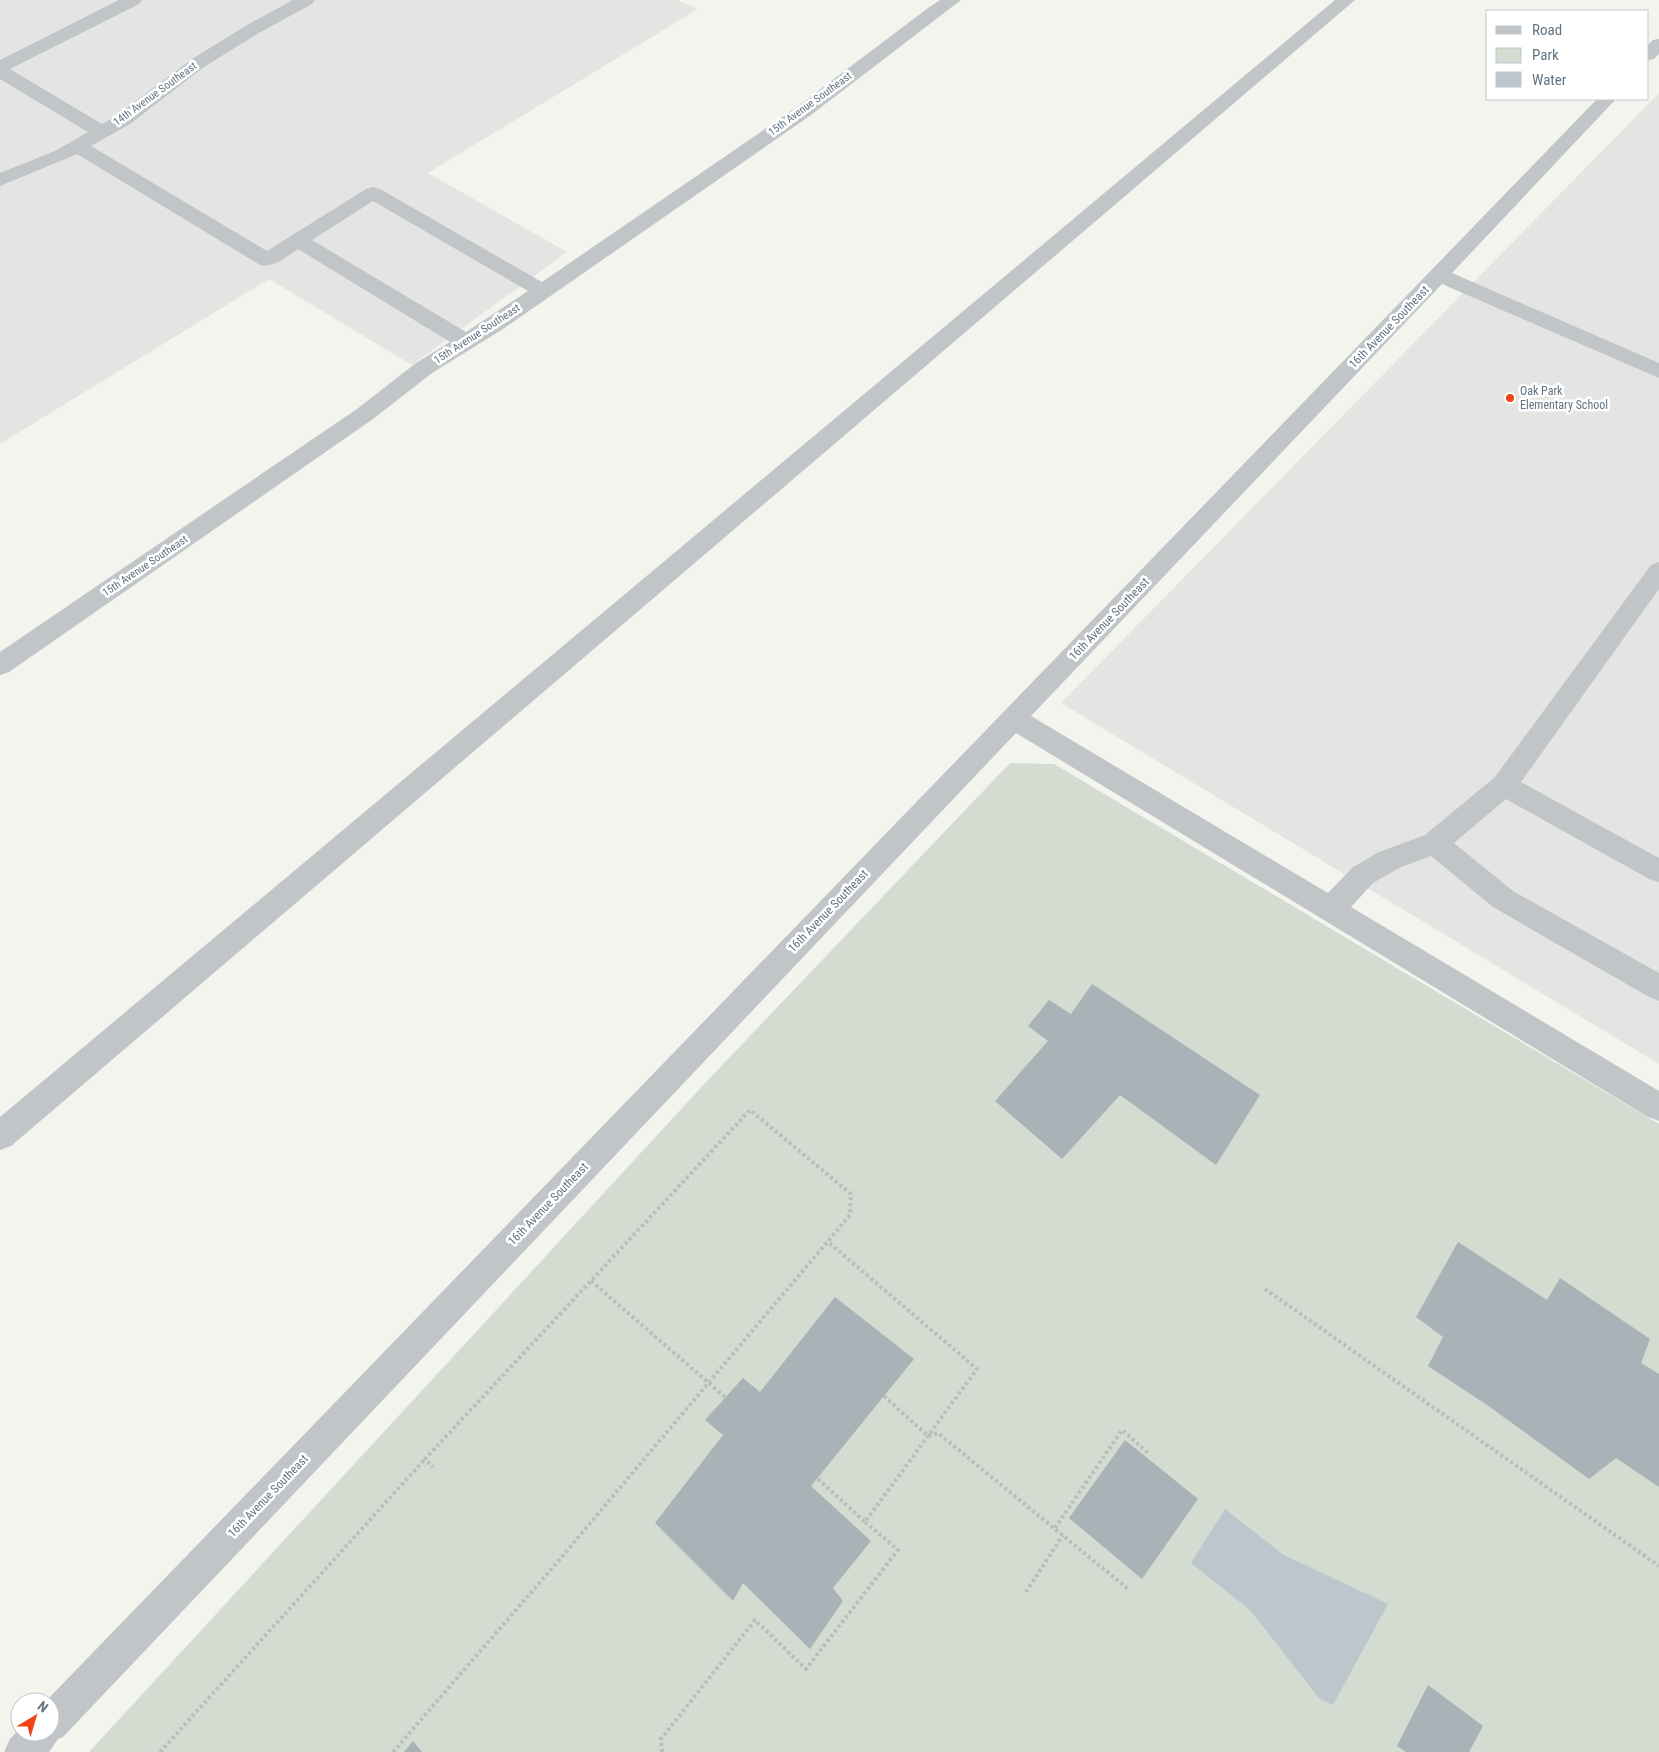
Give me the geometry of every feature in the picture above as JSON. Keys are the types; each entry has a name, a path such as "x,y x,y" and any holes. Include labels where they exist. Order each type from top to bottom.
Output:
{"street":[{"path":"0,67 133,0"},
{"name":"14th Avenue Southeast","path":"0,180 62,155 123,120 198,63 253,29 306,0"},
{"name":"15th Avenue Southeast","path":"0,665 365,414 424,368 543,291 750,146 804,111 952,0"},
{"path":"0,1136 1346,0"},
{"path":"1649,55 1659,44"},
{"path":"0,71 102,132"},
{"name":"16th Avenue Southeast","path":"60,1714 1605,100"},
{"path":"77,146 267,260 374,192 543,291"},
{"path":"297,240 466,342"},
{"path":"1439,275 1659,372"},
{"path":"1331,909 1363,875 1389,860 1435,842 1504,785 1659,571"},
{"path":"1013,718 1659,1107"},
{"path":"1504,785 1659,871"},
{"path":"1435,842 1503,898 1659,988"},
{"path":"23,1752 32,1742"}],"path":[{"path":"160,1752 426,1459 750,1110 850,1194 850,1215 554,1566 393,1752"},
{"path":"827,1241 977,1369 864,1522"},
{"path":"592,1281 725,1397"},
{"path":"1265,1289 1659,1566"},
{"path":"884,1396 928,1436"},
{"path":"1055,1528 1122,1430 1149,1454"},
{"path":"928,1436 938,1433 1128,1589"},
{"path":"426,1459 432,1467"},
{"path":"662,1752 661,1739 755,1620 806,1670 898,1550 864,1522 818,1479"},
{"path":"1026,1592 1063,1535"}],"shaded area":[{"path":"0,0 677,0 698,9 428,173 567,252 412,365 269,279 0,444"},
{"name":"Oak Park Elementary School","path":"1659,93 1659,1064 1061,703"}],"green space":[{"path":"1010,763 1054,764 1659,1124 1659,1752 89,1752 707,1081"}],"water":[{"path":"1225,1509 1284,1555 1388,1604 1333,1705 1319,1698 1250,1610 1191,1563"}],"building":[{"path":"1092,984 1260,1095 1216,1165 1120,1095 1062,1159 995,1101 1048,1041 1028,1026 1049,1000 1071,1014"},
{"path":"1458,1242 1547,1300 1560,1278 1650,1339 1641,1363 1659,1374 1659,1487 1616,1458 1589,1479 1487,1405 1428,1366 1443,1337 1416,1317"},
{"path":"835,1297 914,1359 811,1486 871,1541 833,1588 843,1601 810,1649 743,1583 733,1601 655,1523 723,1435 705,1420 743,1378 760,1392"},
{"path":"1125,1440 1198,1499 1142,1579 1069,1518"},
{"path":"1428,1685 1483,1726 1469,1752 1406,1752 1397,1746"},
{"path":"413,1741 422,1752 404,1752"}],"place":[{"name":"Oak Park Elementary School","path":"1510,398"}]}
